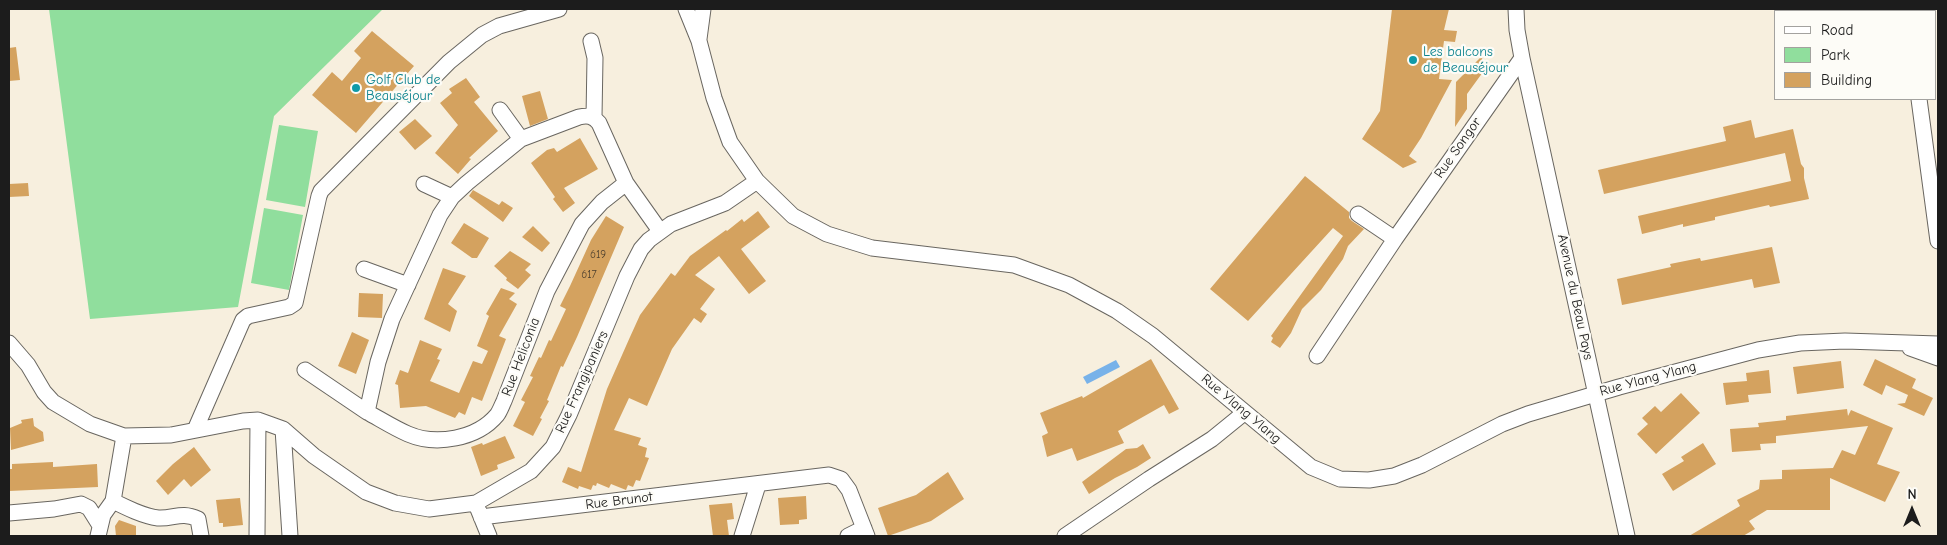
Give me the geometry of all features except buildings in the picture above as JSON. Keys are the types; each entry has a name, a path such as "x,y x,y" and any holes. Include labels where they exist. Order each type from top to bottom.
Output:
{"street":[{"path":"195,430 243,320 248,316 289,307 295,302 321,191 449,62 482,35 499,26 559,9"},
{"path":"686,9 699,41"},
{"path":"699,41 703,9"},
{"name":"Avenue du Beau Pays","path":"1516,9 1517,30 1522,58 1626,536"},
{"path":"592,41 595,58 594,117"},
{"name":"Rue Ylang Ylang","path":"699,41 714,98 730,142 757,181 793,216 827,234 872,248 1014,265 1069,285 1117,310 1153,336 1311,467 1340,479 1368,480 1394,476 1422,465 1502,424 1528,414 1758,350 1800,343 1845,341 1938,344"},
{"name":"Rue Songor","path":"1317,356 1395,239 1522,58"},
{"path":"1919,100 1938,241"},
{"path":"500,110 521,139"},
{"path":"367,412 378,362 389,328 440,215 452,197 466,183 521,139 579,117 586,115 594,117 599,123 626,183 660,231"},
{"name":"Rue Frangipaniers","path":"9,343 28,365 44,392 53,402 90,424 124,436 172,434 258,420 284,429 314,456 366,492 395,503 430,510 478,510 531,471 553,447 569,415 627,276 641,249 660,231 671,224 726,203 757,181"},
{"name":"Rue Heliconia","path":"305,370 367,412 408,434 426,439 446,439 461,436 484,426 496,415 504,401 547,291 582,224 602,202 626,183"},
{"path":"424,184 452,197"},
{"path":"1358,214 1395,239"},
{"path":"364,269 408,285"},
{"name":"Rue Ylang Ylang","path":"1897,343 1938,358"},
{"path":"1065,536 1212,439 1244,413"},
{"path":"257,536 258,420"},
{"path":"284,429 290,536"},
{"path":"99,530 103,514 113,500 124,436"},
{"name":"Rue Brunot","path":"478,510 758,485 829,475 841,479 849,490 865,532"},
{"path":"742,536 758,485"},
{"path":"113,500 126,508 156,518 189,515 198,519 201,536"},
{"path":"9,513 54,509 81,504 89,508 99,530"},
{"path":"478,510 488,536"},
{"path":"848,536 865,532"}],"green space":[{"path":"49,9 383,9 274,116 238,307 90,319"},
{"path":"279,125 318,131 305,207 266,200"},
{"path":"264,208 303,215 289,290 251,283"}],"water":[{"path":"1116,360 1120,367 1087,384 1083,377"}],"place":[{"name":"Les balcons de Beauséjour","path":"1413,60"},
{"name":"Golf Club de Beauséjour","path":"356,88"}]}
